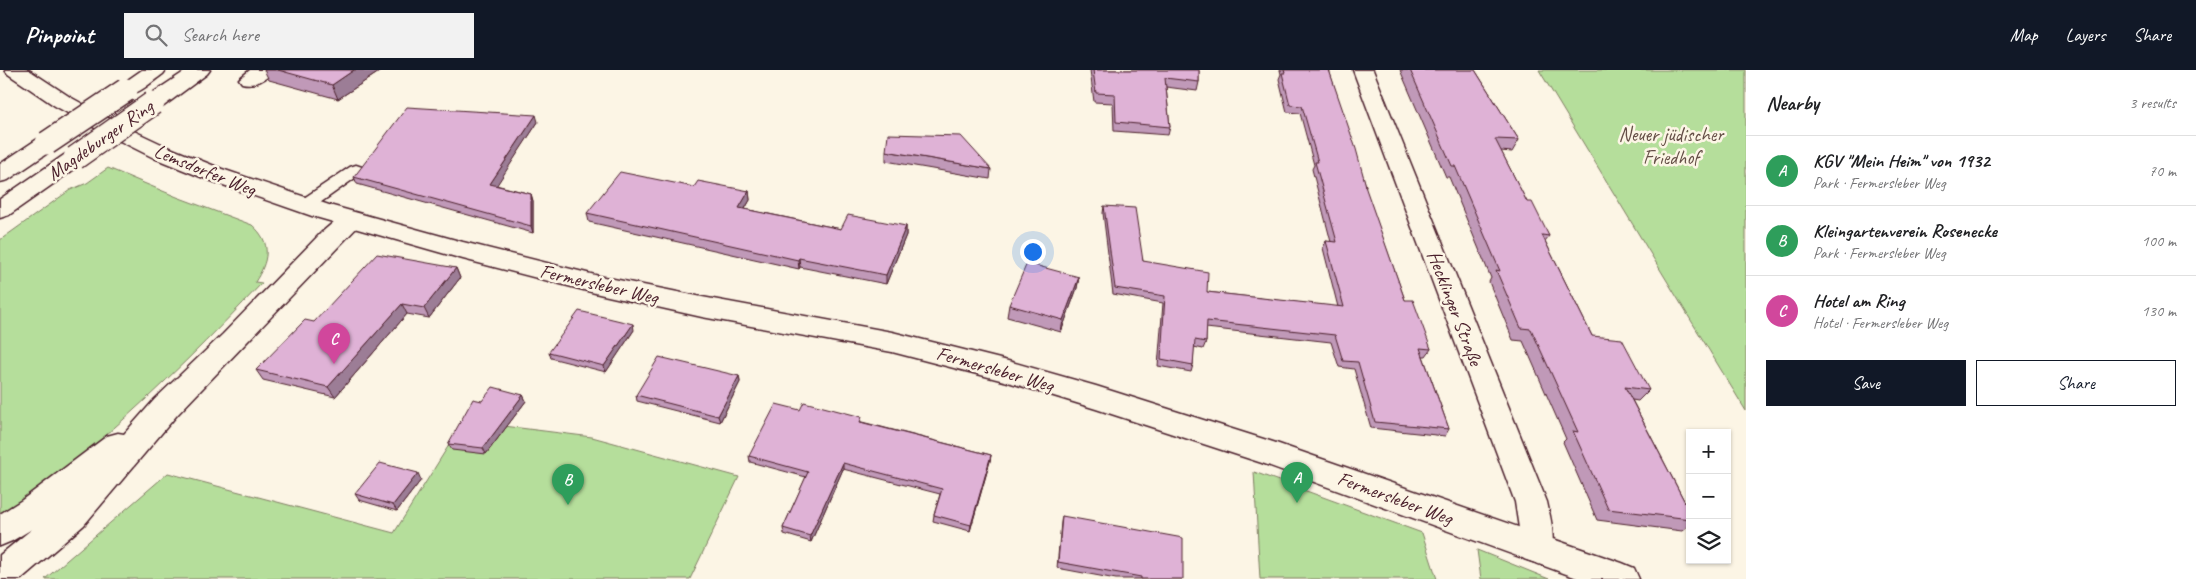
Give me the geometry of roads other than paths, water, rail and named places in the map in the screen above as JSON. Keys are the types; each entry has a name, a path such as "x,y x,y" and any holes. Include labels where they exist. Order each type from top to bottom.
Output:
{"main road":[{"name":"Lemsdorfer Weg","path":"15,70 53,97 131,139 222,178 351,221"},
{"name":"Magdeburger Ring","path":"0,175 156,70"},
{"name":"Magdeburger Ring","path":"0,210 200,70"},
{"name":"Hecklinger Straße","path":"1363,70 1531,502 1536,528 1536,548"},
{"name":"Fermersleber Weg","path":"351,221 581,281 679,302 869,337 1007,372 1199,431 1622,579"},
{"path":"0,576 72,515 166,407 239,335 330,239 351,221"},
{"path":"0,531 34,510 166,407"}],"lane":[{"path":"304,206 356,170"}],"place":[{"name":"Hotel am Ring","path":"334,364"},
{"name":"KGV \"Mein Heim\" von 1932","path":"1297,503"},
{"name":"Kleingartenverein Rosenecke","path":"568,505"}],"park label":[{"name":"Neuer jüdischer Friedhof","path":"1671,146"}]}
